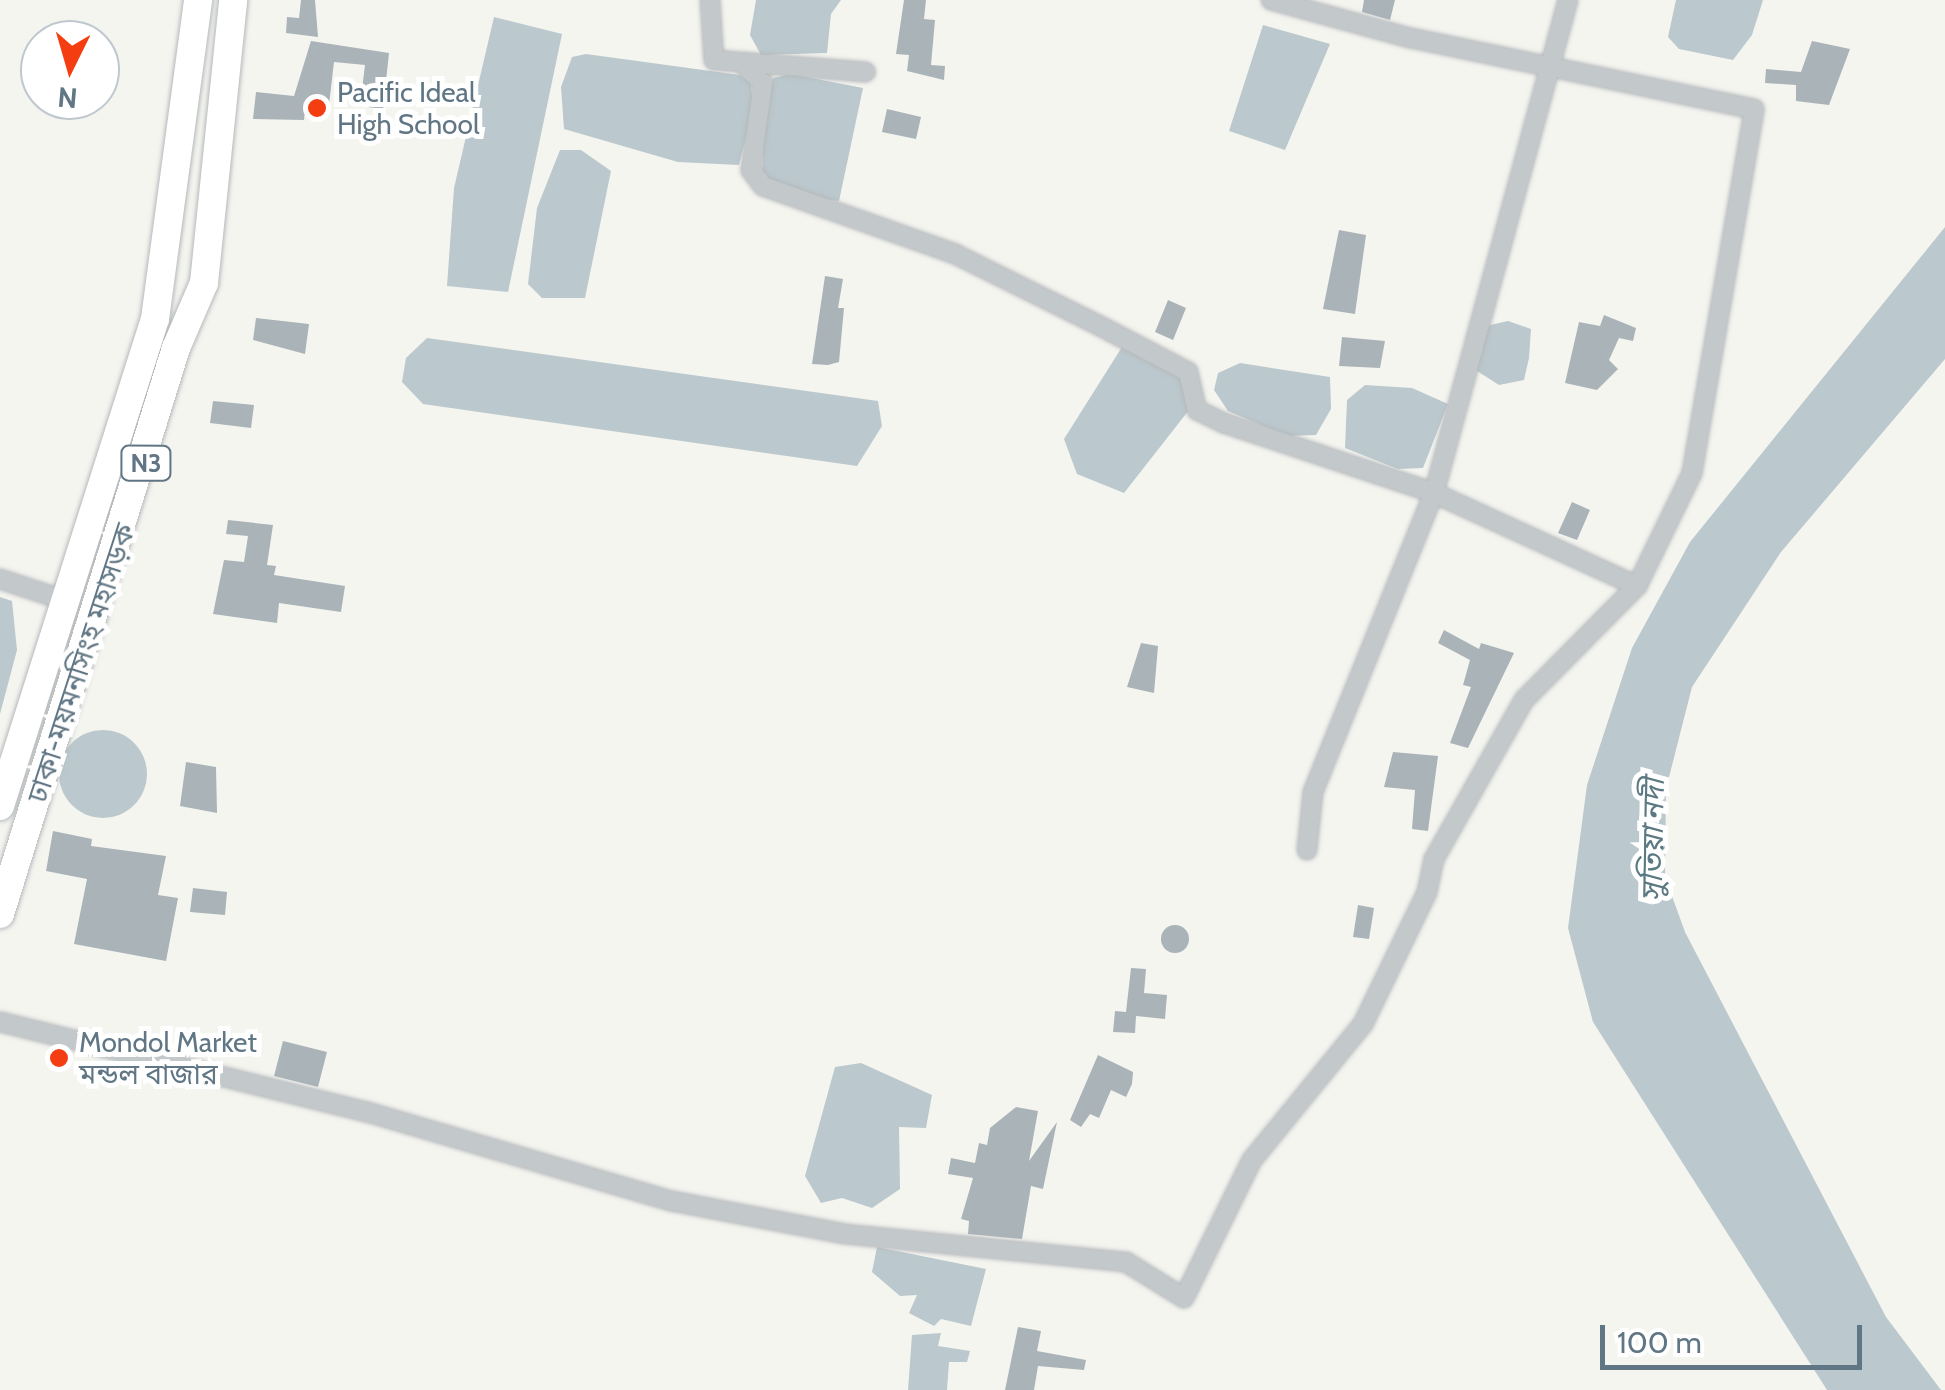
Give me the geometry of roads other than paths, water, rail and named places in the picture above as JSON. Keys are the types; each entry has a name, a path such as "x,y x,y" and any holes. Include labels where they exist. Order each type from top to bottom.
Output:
{"highway":[{"name":"ঢাকা-ময়মনসিংহ মহাসড়ক","path":"0,806 155,319 198,0"},
{"name":"ঢাকা-ময়মনসিংহ মহাসড়ক","path":"0,914 153,443 176,348 204,283 233,0"}],"street":[{"path":"710,0 714,60 866,72"},
{"path":"0,1022 367,1112 672,1201 845,1234 1126,1262 1184,1298 1252,1160 1364,1024 1427,892 1434,859 1524,700 1637,586 1692,473 1754,109 1271,0"},
{"path":"1307,850 1313,792 1434,494 1476,318 1556,67 1568,0"},
{"path":"742,63 763,82 751,170 764,186 955,254 1121,337 1188,372 1197,410 1224,424 1434,494 1637,586"},
{"path":"0,580 67,601"}],"water":[{"path":"756,0 841,0 831,14 827,53 761,55 750,35"},
{"path":"1676,0 1763,0 1752,35 1733,60 1679,49 1668,37"},
{"path":"494,17 562,34 508,292 447,286 454,188"},
{"path":"1263,25 1330,44 1285,150 1229,131"},
{"path":"586,54 740,75 751,83 753,111 739,165 678,162 564,129 561,87 572,57"},
{"path":"791,74 863,88 839,201 802,197 762,177 765,103 773,78"},
{"path":"560,150 581,150 611,171 585,298 542,298 528,284 537,208"},
{"name":"সুতিয়া নদী","path":"1945,227 1945,359 1781,552 1692,687 1666,789 1665,877 1685,932 1886,1317 1941,1390 1827,1390 1593,1022 1568,928 1587,785 1632,648 1690,542"},
{"path":"1508,321 1531,329 1529,358 1524,380 1499,385 1474,369 1486,326"},
{"path":"427,338 878,401 882,426 857,466 423,404 402,382 406,358"},
{"path":"1122,347 1184,374 1189,410 1124,493 1077,474 1064,439"},
{"path":"1240,363 1330,377 1331,409 1316,435 1287,436 1228,411 1214,390 1218,373"},
{"path":"1365,385 1412,388 1448,404 1423,468 1398,469 1345,448 1347,400"},
{"path":"0,597 12,601 17,650 0,714"},
{"path":"103,730 128,737 140,749 147,774 140,799 128,811 103,818 78,811 66,799 59,774 66,749 78,737"},
{"path":"861,1063 932,1095 926,1128 899,1127 900,1189 872,1208 842,1198 821,1203 805,1176 835,1067"},
{"path":"877,1247 986,1269 971,1326 941,1319 934,1326 909,1313 917,1295 900,1296 872,1272"},
{"path":"941,1333 938,1346 970,1351 967,1362 949,1362 947,1390 908,1390 912,1335"}],"place":[{"name":"Pacific Ideal High School","path":"317,108"},
{"name":"Mondol Market মন্ডল বাজার","path":"59,1058"}]}
